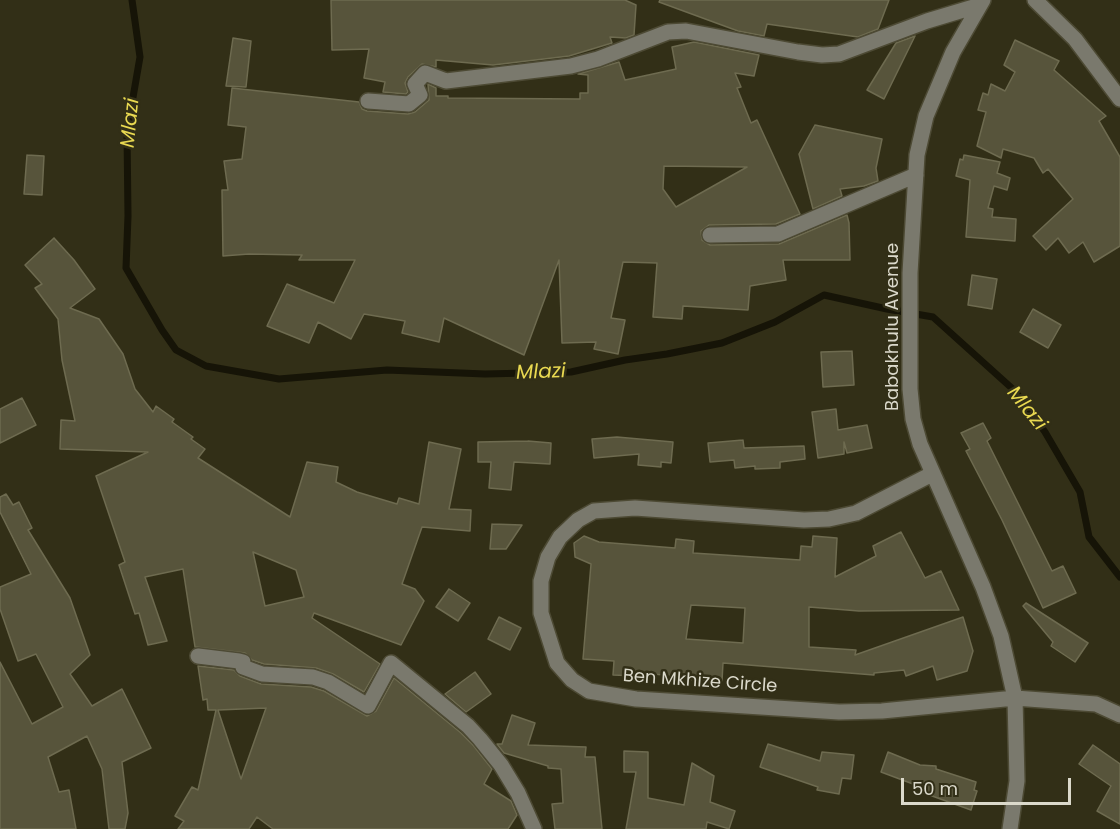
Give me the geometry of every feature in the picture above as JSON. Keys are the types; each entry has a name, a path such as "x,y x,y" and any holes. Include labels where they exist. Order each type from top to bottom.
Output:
{"street":[{"path":"1035,0 1075,39 1120,99"},
{"path":"368,101 409,104 420,94 415,84 425,73 446,81 571,66 598,60 668,32 686,32 806,53 839,54 982,2"},
{"name":"Babakhulu Avenue","path":"982,2 953,52 926,116 916,175 910,338 913,419 920,444 983,587 1000,636 1015,698 1017,781 1010,829"},
{"path":"710,235 778,234 916,175"},
{"name":"Ben Mkhize Circle","path":"932,474 856,513 829,519 804,520 635,508 608,508 594,511 578,520 560,537 548,557 541,581 541,613 557,663 572,680 589,691 636,699 839,712 882,711 1015,698 1096,704 1120,715"},
{"path":"198,656 243,662 243,667 262,674 313,677 328,682 368,706 392,663 459,718 480,740 501,765 518,793 534,829"}],"building":[{"path":"331,0 625,0 636,5 634,35 626,38 610,37 612,43 569,56 493,65 436,60 436,67 422,64 408,77 405,83 408,92 406,94 383,92 385,82 364,78 369,49 332,50"},
{"path":"660,0 889,0 878,29 858,37 767,24 764,36 738,31 659,2"},
{"path":"915,36 884,99 867,90 896,43"},
{"path":"233,38 251,41 246,87 226,86"},
{"path":"1015,40 1059,61 1054,70 1106,116 1099,121 1120,157 1120,246 1094,262 1083,242 1069,253 1058,238 1046,250 1033,236 1073,199 1048,169 1043,173 1034,158 1003,149 1001,158 977,146 986,112 978,110 983,93 988,95 991,84 1005,91 1015,72 1004,65"},
{"path":"694,42 759,55 754,76 735,73 741,87 737,88 751,123 757,120 800,214 776,224 709,225 701,231 702,240 710,245 779,244 847,215 850,260 783,260 786,280 750,286 748,310 683,306 682,319 653,317 657,263 623,262 611,318 625,320 618,354 594,349 596,342 562,343 559,260 524,355 444,318 439,342 402,333 405,321 364,314 351,339 318,322 309,343 267,326 287,284 334,303 355,260 299,260 302,255 223,256 222,190 228,190 224,161 242,159 246,127 228,125 232,88 359,102 362,109 367,111 408,114 415,112 429,100 428,84 436,88 436,96 448,96 448,98 580,99 580,93 588,93 588,75 578,74 619,62 625,80 676,69 672,47","holes":["664,166 747,167 676,207 663,189"]},
{"path":"815,125 882,139 876,168 878,181 864,186 840,189 842,196 813,209 799,154"},
{"path":"27,155 44,156 42,195 24,194"},
{"path":"964,155 1000,162 997,173 1010,178 1007,190 994,186 988,208 993,209 992,217 1016,219 1015,241 966,237 970,180 956,176 960,159 963,160"},
{"path":"54,238 74,260 95,289 70,308 99,319 123,354 135,389 153,412 156,406 174,419 172,422 205,449 198,458 290,517 307,462 338,467 336,482 357,492 397,504 399,498 419,504 429,442 461,449 449,509 471,510 470,531 422,527 402,584 415,589 424,601 401,645 314,613 312,618 380,664 364,692 333,674 316,668 264,664 252,660 245,653 195,647 183,569 145,577 167,641 148,645 139,613 135,614 119,565 125,562 96,476 148,452 60,449 61,420 75,421 62,360 58,319 35,288 42,284 25,265","holes":["253,552 296,570 304,597 265,606"]},
{"path":"972,275 997,279 992,309 968,305"},
{"path":"1033,309 1061,325 1048,348 1020,332"},
{"path":"852,351 854,385 823,387 821,352"},
{"path":"22,398 36,425 0,443 0,409"},
{"path":"836,409 838,430 867,425 872,448 847,453 844,442 844,454 818,458 812,412"},
{"path":"983,423 991,438 987,441 1052,571 1063,566 1076,593 1043,608 1002,520 966,451 970,449 961,433"},
{"path":"617,437 673,442 671,463 661,462 661,467 638,465 639,454 594,458 592,439"},
{"path":"743,440 744,448 804,446 805,459 780,462 780,468 755,469 755,466 735,468 734,460 710,462 708,443"},
{"path":"478,442 551,443 550,464 514,462 511,490 489,488 491,462 478,462"},
{"path":"6,494 13,505 19,502 32,528 28,530 70,598 90,655 70,674 92,706 122,689 151,748 122,762 128,813 125,829 109,829 102,769 87,736 48,757 59,792 69,790 76,829 0,829 0,662 32,724 63,707 36,654 18,661 0,609 0,587 31,574 0,512 0,497"},
{"path":"492,524 522,525 506,549 490,549"},
{"path":"901,532 925,578 941,571 959,610 859,611 809,607 809,647 856,650 855,655 963,617 973,651 967,671 937,680 933,666 906,676 904,670 874,673 874,675 723,663 722,681 692,680 692,677 638,673 637,676 613,675 614,661 583,659 591,564 575,557 574,543 584,536 599,542 675,548 676,539 694,541 693,553 800,560 801,546 812,547 813,536 837,538 835,577 876,556 873,546","holes":["691,605 745,608 743,643 686,639"]},
{"path":"449,589 470,603 458,621 436,607"},
{"path":"1026,603 1088,643 1075,662 1051,646 1053,642 1023,606"},
{"path":"499,617 521,628 510,650 488,639"},
{"path":"198,666 234,670 240,676 261,684 311,687 324,691 367,716 376,711 394,678 473,745 492,769 484,784 511,801 517,815 508,829 273,829 257,817 249,829 178,829 184,821 175,816 192,787 198,790 216,710 208,710 207,699 203,700","holes":["266,708 241,779 218,710"]},
{"path":"475,672 491,694 466,712 445,694"},
{"path":"512,715 535,723 528,745 586,747 585,757 595,757 602,829 555,829 552,804 563,803 561,769 548,768 548,766 504,753 497,744 502,744"},
{"path":"768,744 820,761 822,752 854,755 851,779 842,778 839,794 817,790 818,787 760,767"},
{"path":"1093,745 1120,764 1120,824 1097,811 1111,786 1079,764"},
{"path":"624,751 648,752 648,798 684,805 692,763 714,776 710,802 735,811 729,829 707,822 706,829 626,829 636,772 624,772"},
{"path":"888,752 920,765 936,766 936,769 976,782 974,790 977,791 971,810 921,792 921,787 881,772"}],"waterway":[{"name":"Mlazi","path":"132,0 140,57 127,132 126,268 176,350 206,366 279,379 387,370 485,374 571,372 722,343 775,322 824,295 933,317 1015,391 1045,432 1080,492 1089,537 1120,577"}]}
